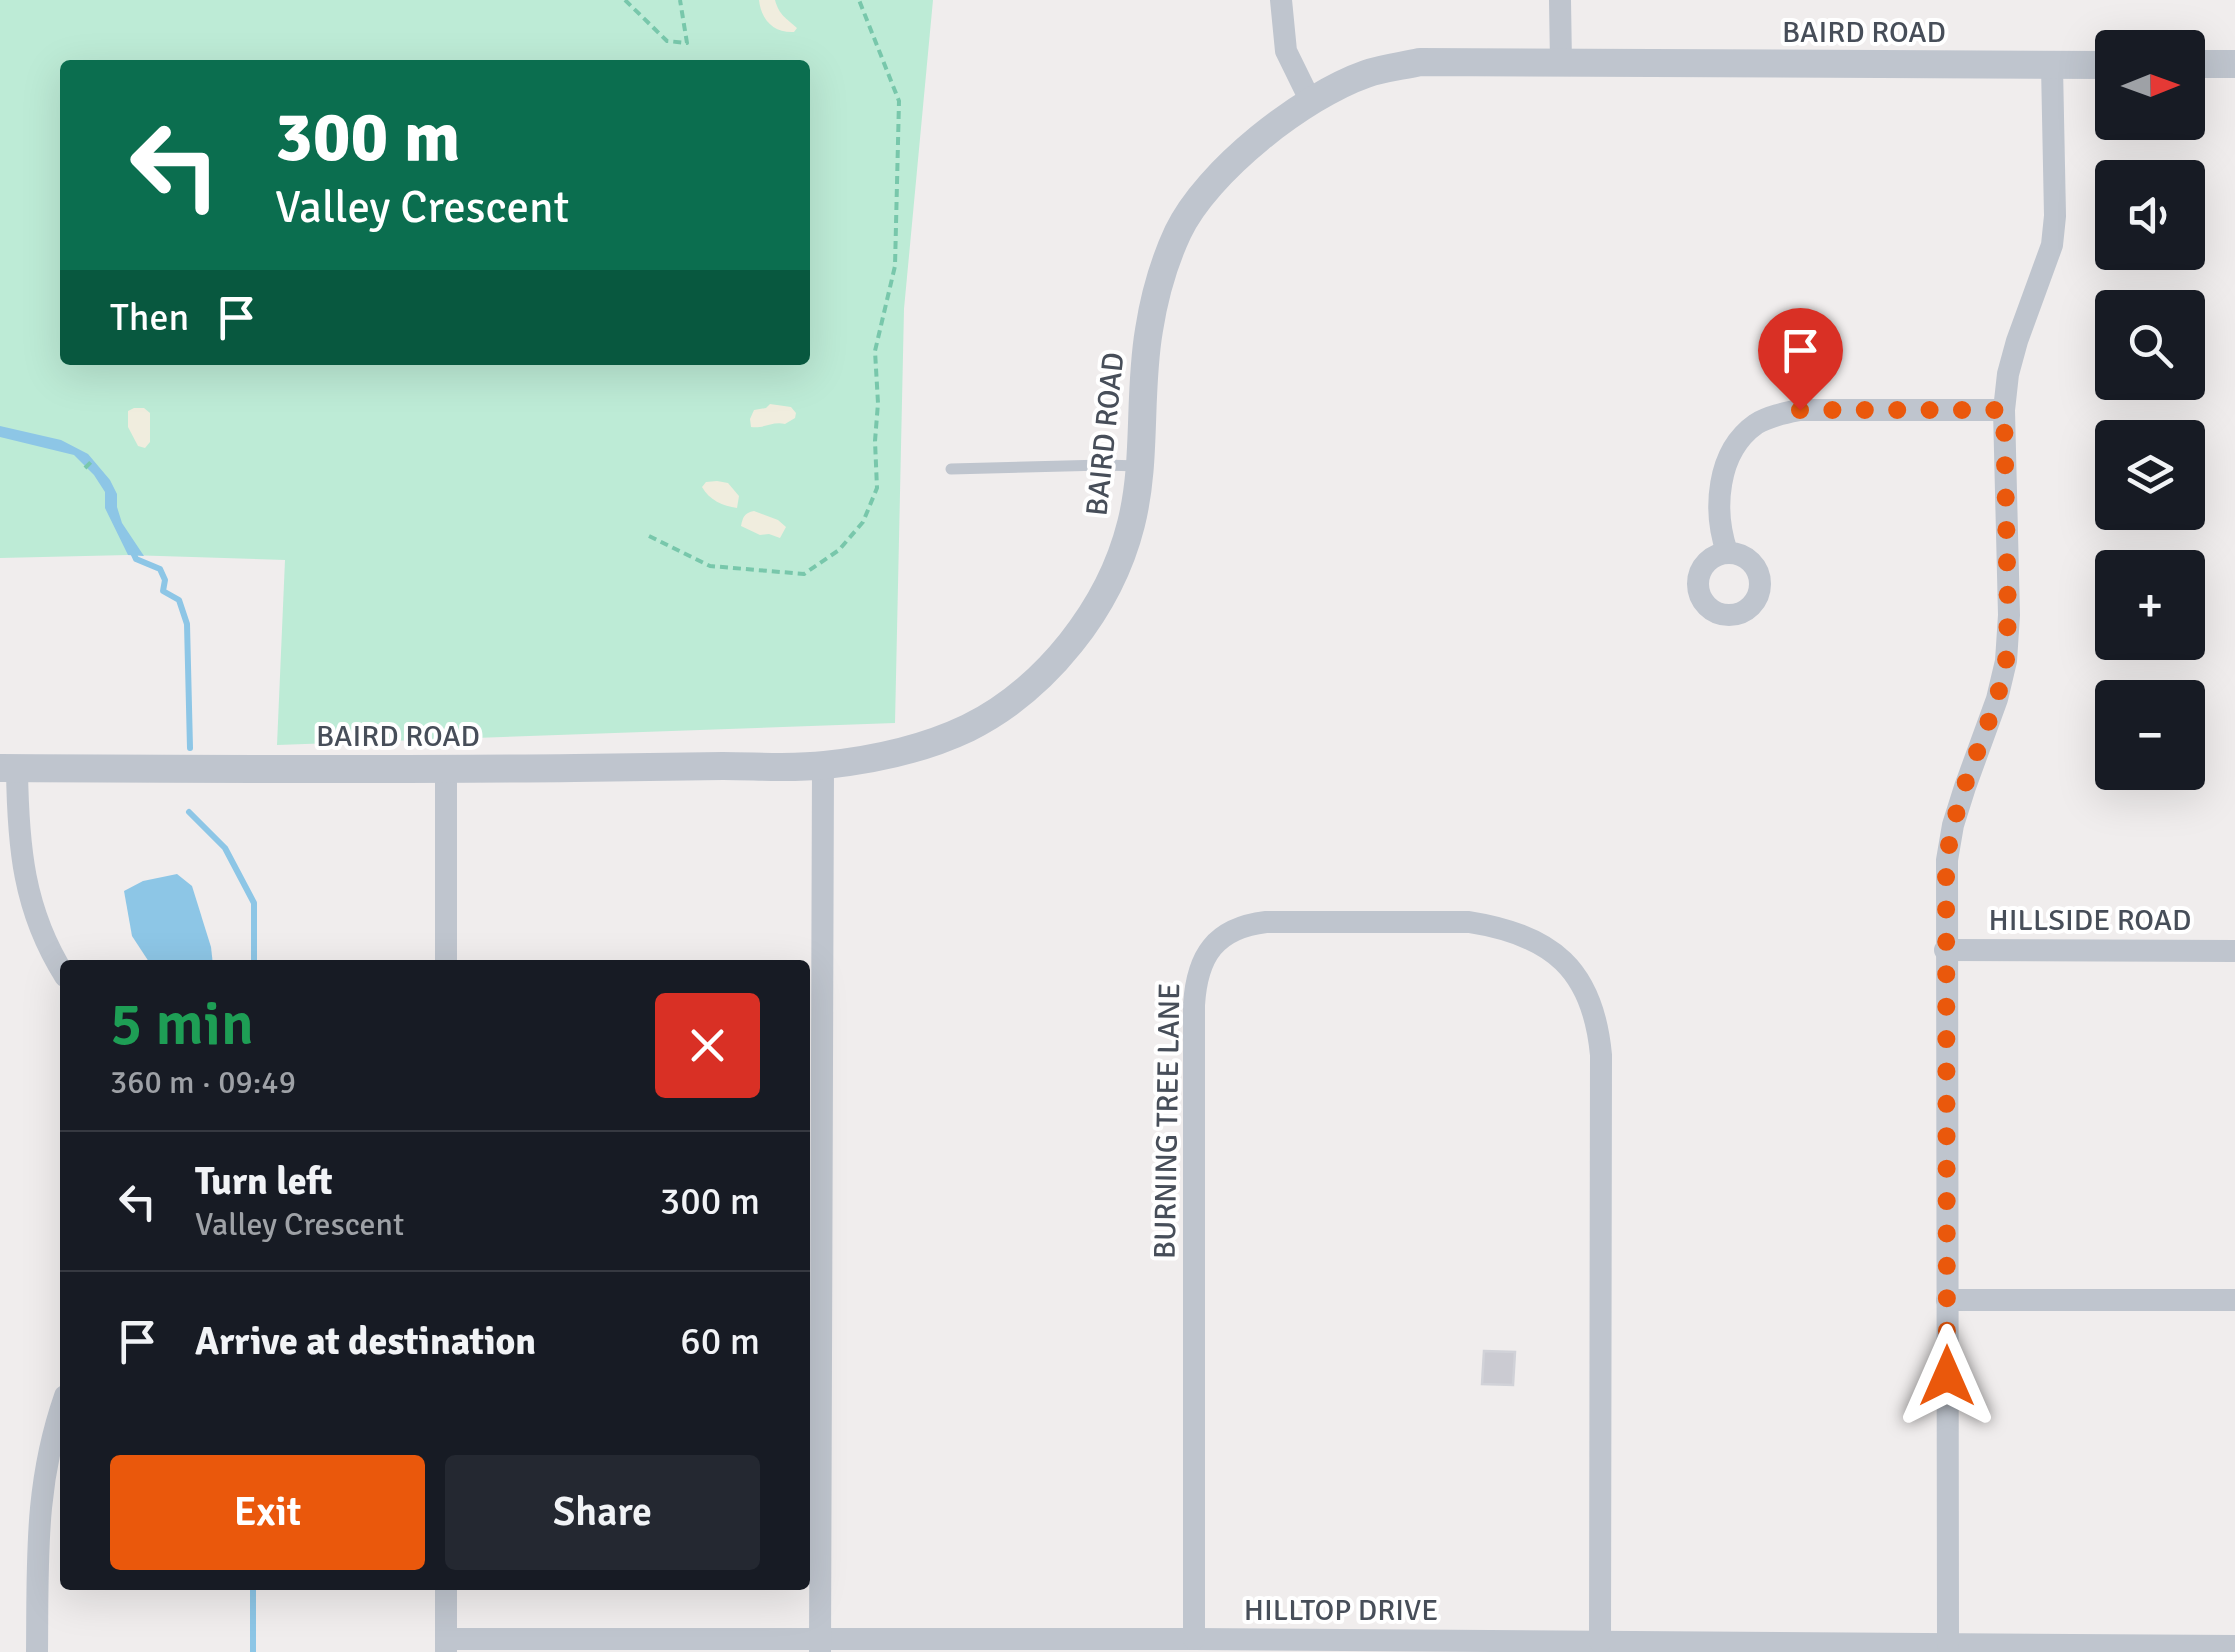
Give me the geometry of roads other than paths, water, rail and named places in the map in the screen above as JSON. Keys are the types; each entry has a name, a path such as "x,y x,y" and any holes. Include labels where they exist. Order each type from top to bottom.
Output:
{"street":[{"path":"1282,0 1286,51 1311,102"},
{"path":"1560,0 1561,63"},
{"name":"BAIRD ROAD","path":"8,768 824,766 897,753 966,728 1003,708 1066,649 1090,617 1115,572 1131,524 1149,328 1179,230 1226,168 1252,144 1333,88 1368,73 1420,62 2095,65"},
{"path":"2205,64 2235,64"},
{"path":"1948,1644 1946,860 1964,787 1997,699 2006,661 2004,410 2017,341 2052,244 2052,66"},
{"path":"1728,552 1720,531 1721,481 1730,455 1742,436 1757,423 1800,410 2004,410"},
{"path":"820,1645 824,766"},
{"path":"8,768 30,901 38,928 60,968"},
{"path":"446,769 446,960"},
{"name":"BURNING TREE LANE","path":"1194,1639 1196,977 1207,952 1223,935 1244,924 1469,922 1529,937 1556,954 1590,999 1598,1028 1600,1642"},
{"name":"HILLSIDE ROAD","path":"1945,950 2235,950"},
{"path":"1947,1300 2235,1300"},
{"path":"37,1652 39,1516 60,1410"},
{"path":"446,1590 446,1645"},
{"name":"HILLTOP DRIVE","path":"446,1645 1194,1639 2235,1646"}],"lane":[{"path":"952,469 1139,466"}],"water":[{"path":"0,426 61,440 88,454 110,480 122,523 144,556 128,555 105,508 105,492 74,455 0,437"},
{"path":"177,874 192,886 212,960 148,960 132,936 124,891 143,881"}],"waterway":[{"path":"131,548 136,559 160,569 165,580 163,591 179,600 187,624 190,748"},
{"path":"189,812 225,848 254,903 254,960"},
{"path":"253,1590 253,1652"}]}
